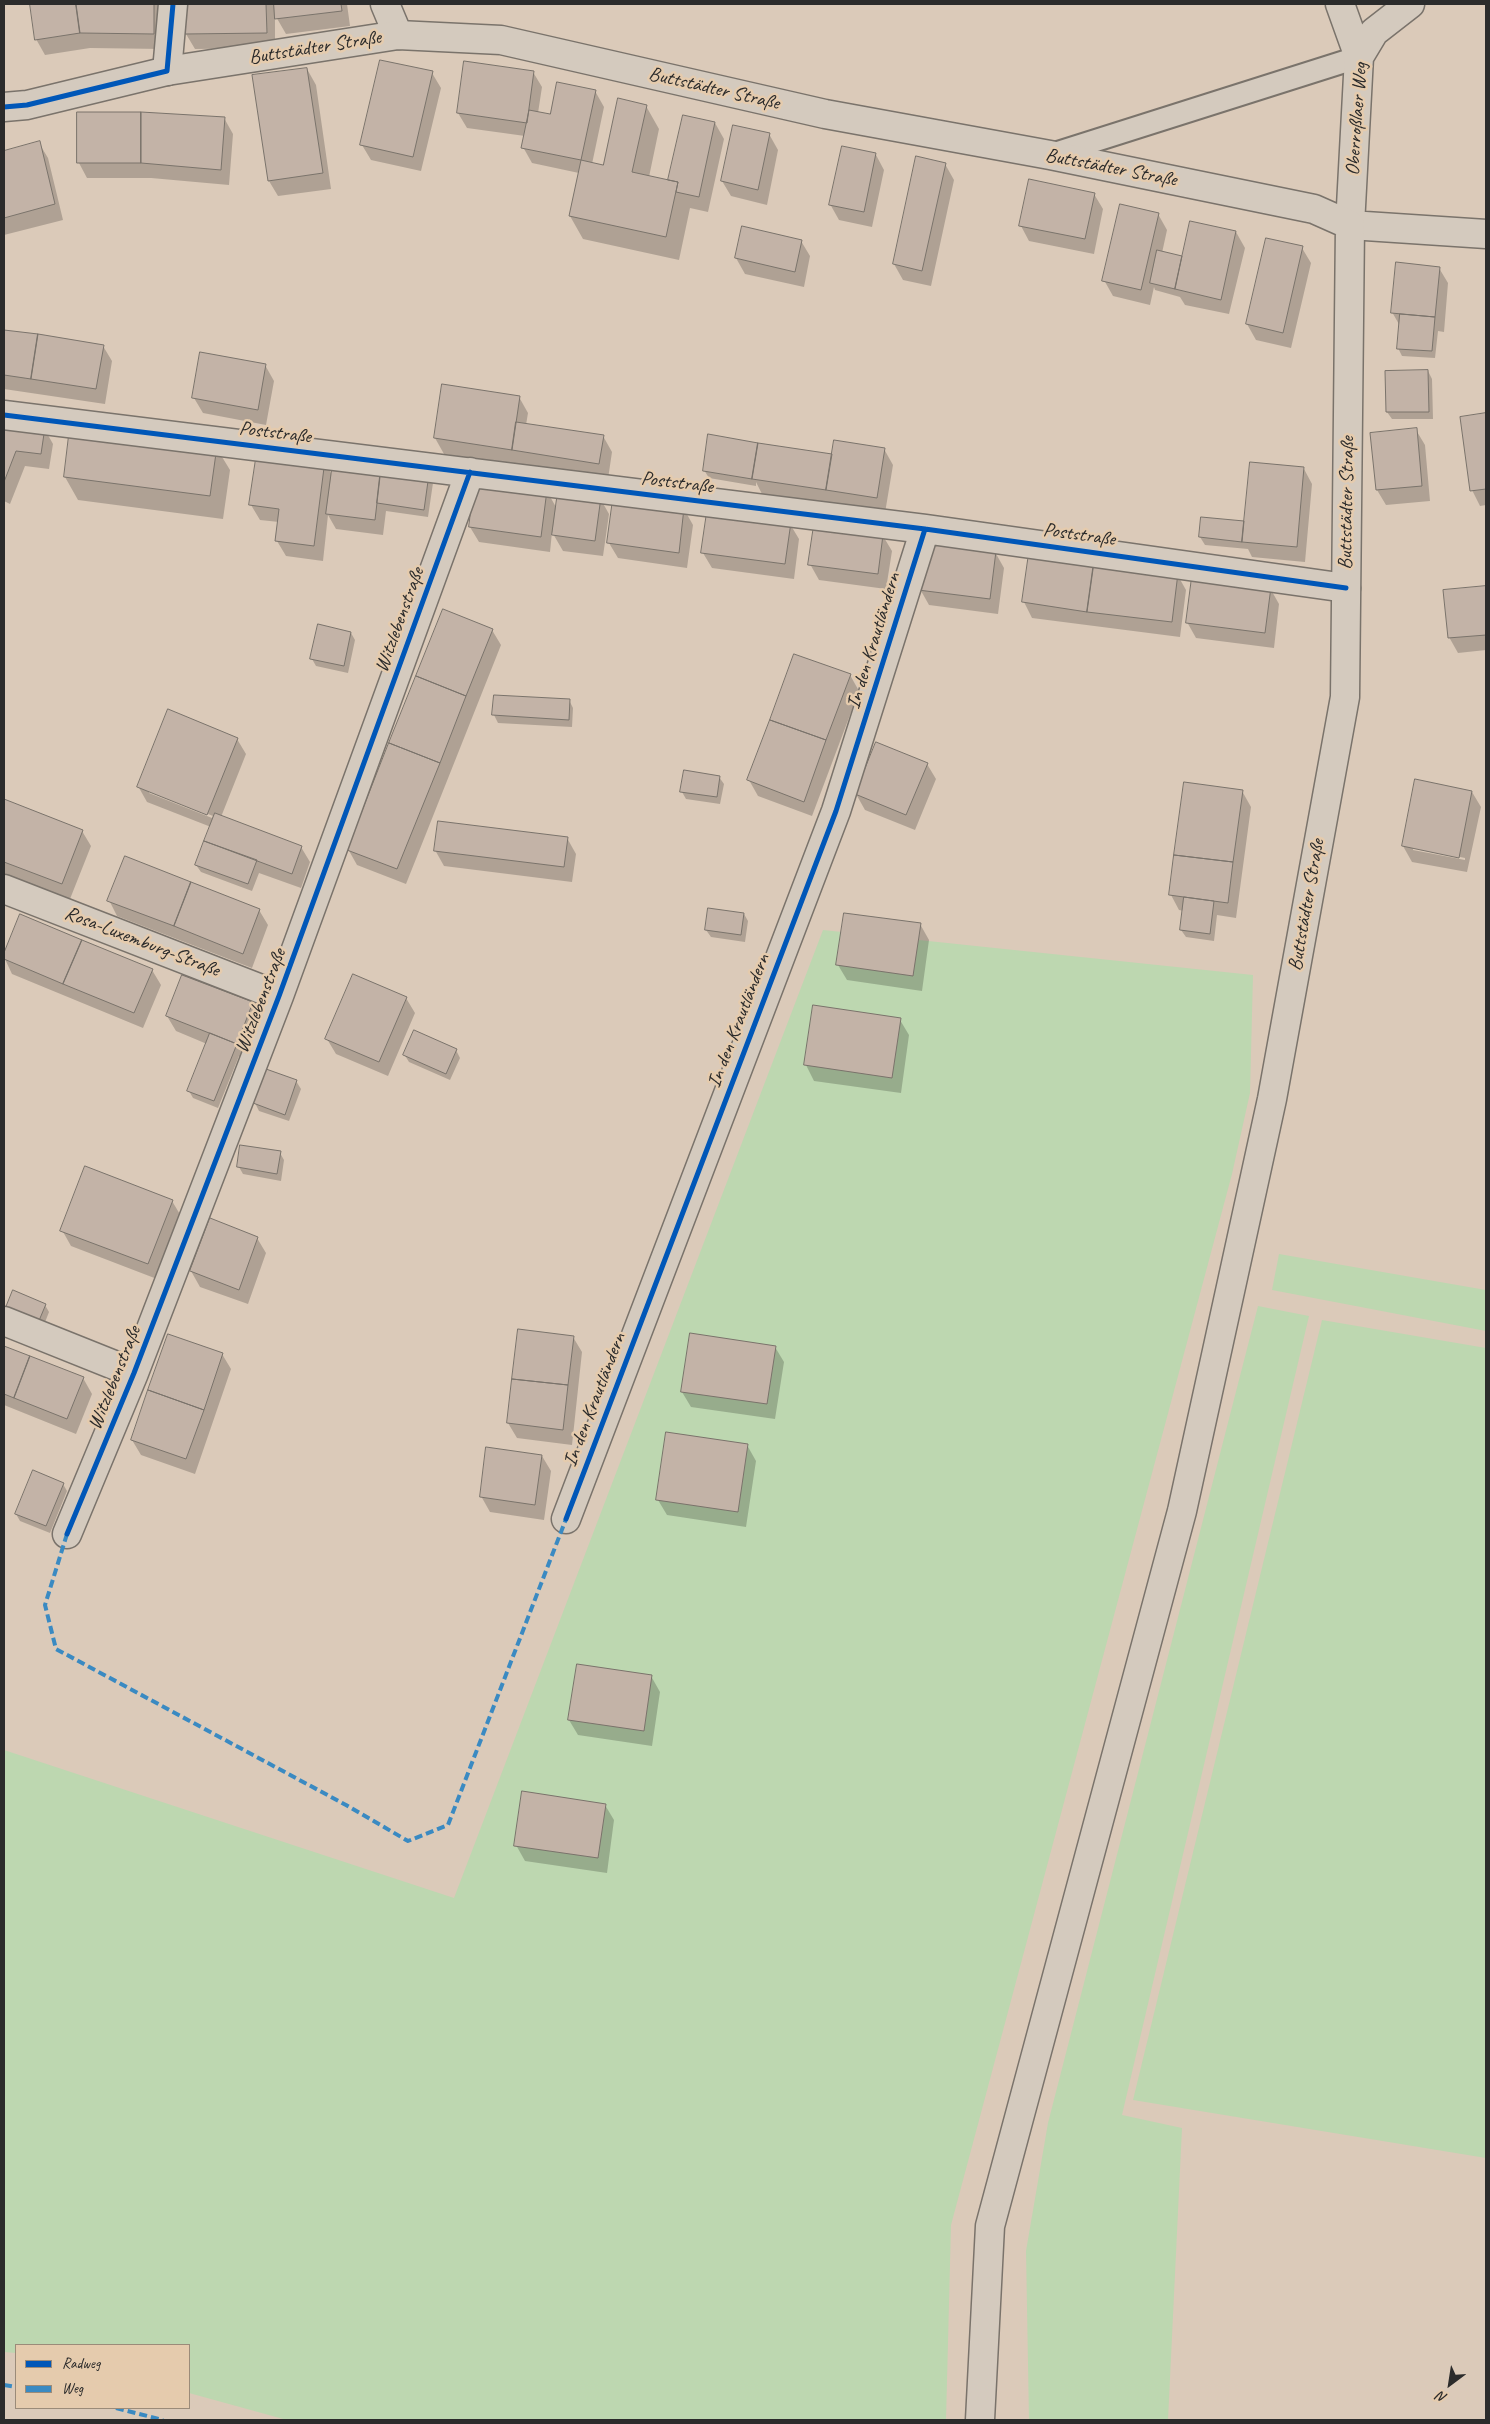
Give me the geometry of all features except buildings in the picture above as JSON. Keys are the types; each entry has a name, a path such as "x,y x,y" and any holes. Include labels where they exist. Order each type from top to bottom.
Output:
{"street":[{"path":"167,71 173,4"},
{"path":"385,4 398,35"},
{"path":"1340,4 1359,57"},
{"name":"Oberroßlaer Weg","path":"1350,225 1359,57 1374,32 1410,4"},
{"name":"Buttstädter Straße","path":"4,107 27,105 167,71 398,35 501,40 825,114 1050,155 1314,209 1350,225 1345,698 1272,1099 1182,1511 990,2226 980,2420"},
{"path":"1350,225 1486,234"},
{"name":"Poststraße","path":"4,415 925,529 1346,588"},
{"name":"Witzlebenstraße","path":"67,1534 134,1373 280,996 470,472"},
{"name":"In den Krautländern","path":"566,1519 836,811 925,529"},
{"name":"Rosa-Luxemburg-Straße","path":"4,888 280,996"},
{"path":"4,1321 134,1373"}],"lane":[{"path":"1050,155 1359,57"}],"green space":[{"path":"823,930 1253,975 1250,1093 1232,1174 951,2225 946,2420 287,2420 190,2393 190,2344 15,2344 15,2353 4,2352 4,1750 454,1898"},
{"path":"1279,1254 1486,1290 1486,1331 1272,1290"},
{"path":"1258,1306 1309,1316 1122,2115 1182,2128 1168,2420 1029,2420 1026,2251 1048,2123"},
{"path":"1322,1320 1486,1348 1486,2158 1133,2100"}],"marked path":[{"path":"67,1534 45,1605 56,1649 346,1805 408,1841 448,1825 566,1519"},
{"path":"4,2385 15,2387"},
{"path":"120,2409 163,2420"}],"cycle path":[{"path":"4,107 27,105 167,71 173,4"},
{"path":"4,415 925,529 1346,588"},
{"path":"67,1534 134,1373 279,996 470,472"},
{"path":"566,1519 836,811 925,529"}]}
